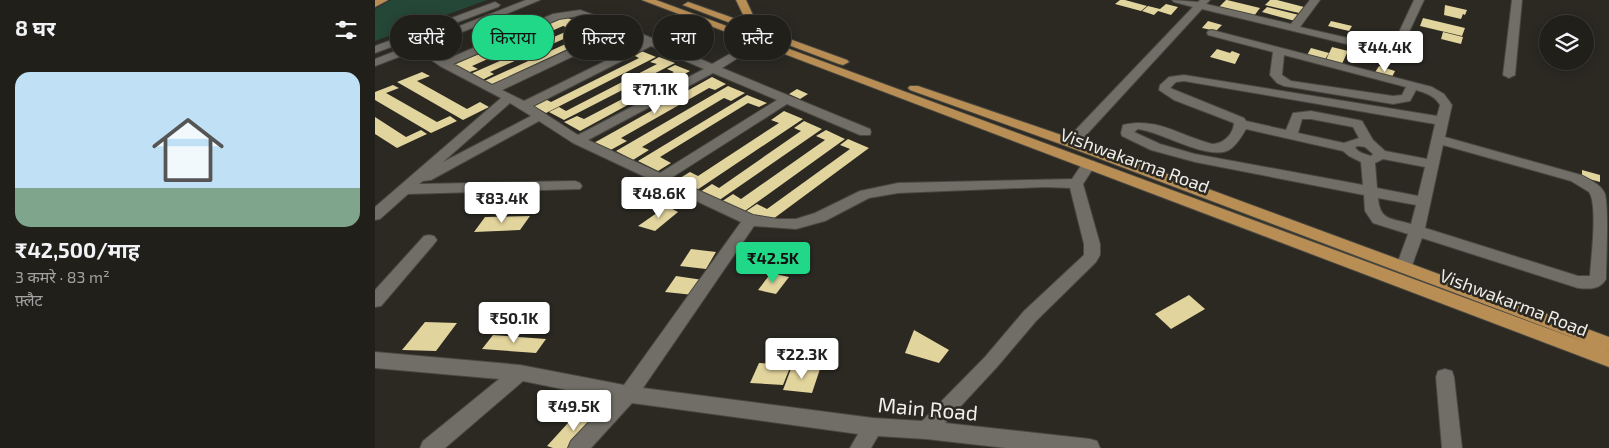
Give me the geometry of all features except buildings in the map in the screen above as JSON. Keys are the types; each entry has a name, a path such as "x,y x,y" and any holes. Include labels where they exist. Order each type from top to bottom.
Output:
{"main road":[{"path":"375,4 383,0"},
{"name":"Vishwakarma Road","path":"647,0 724,26"},
{"name":"Vishwakarma Road","path":"675,0 724,22"},
{"path":"741,0 747,15"},
{"name":"Vishwakarma Road","path":"791,49 975,115 1071,143 1609,344"},
{"name":"Vishwakarma Road","path":"975,115 1089,164 1609,359"}],"street":[{"path":"375,50 508,0"},
{"path":"462,29 535,0"},
{"path":"1177,0 1202,3 1293,29 1377,49 1394,50 1419,0"},
{"path":"1293,29 1315,0"},
{"path":"1509,75 1516,0"},
{"path":"1071,143 1202,3"},
{"path":"444,64 565,14 589,15"},
{"path":"1212,33 1431,91 1444,99 1446,105 1417,231 1404,267"},
{"path":"643,38 865,132"},
{"path":"524,106 651,42"},
{"path":"1279,50 1276,74 1281,81 1288,84 1393,100 1406,98 1413,86"},
{"path":"492,90 564,56"},
{"path":"375,63 390,57"},
{"path":"438,60 492,90 509,97 578,140 660,180 750,220 778,224 796,224 820,217 865,194 898,188 1036,183 1075,184"},
{"path":"578,140 712,69 724,60"},
{"path":"1431,164 1374,156 1357,157 1348,148 1242,124 1235,118 1168,93 1164,87 1173,79 1184,78 1442,121"},
{"path":"377,211 405,189 509,97"},
{"path":"660,180 786,99"},
{"path":"1290,136 1294,119 1297,116 1311,115 1358,124 1367,143"},
{"path":"405,189 540,116"},
{"path":"1242,124 1227,146 1222,148 1205,146 1148,126 1133,126 1128,128 1127,133 1144,143 1211,161 1423,202"},
{"path":"1348,148 1353,142 1367,143 1377,148 1374,156 1370,191 1374,216 1384,221 1578,282 1591,283 1598,279 1600,225 1598,194 1593,188 1576,178 1437,139"},
{"path":"926,430 991,362 1030,316 1088,262 1092,255 1091,244 1075,184 1089,164"},
{"path":"405,189 575,186"},
{"path":"578,448 628,394 750,220"},
{"path":"375,301 429,240"},
{"name":"Main Road","path":"375,360 520,373 628,394 873,428 926,430 1090,448"},
{"path":"430,448 520,373"},
{"path":"1445,377 1452,448"},
{"path":"861,448 873,428"}],"green space":[{"path":"391,0 487,0 446,15 390,15 390,36 375,41 375,9"}]}
